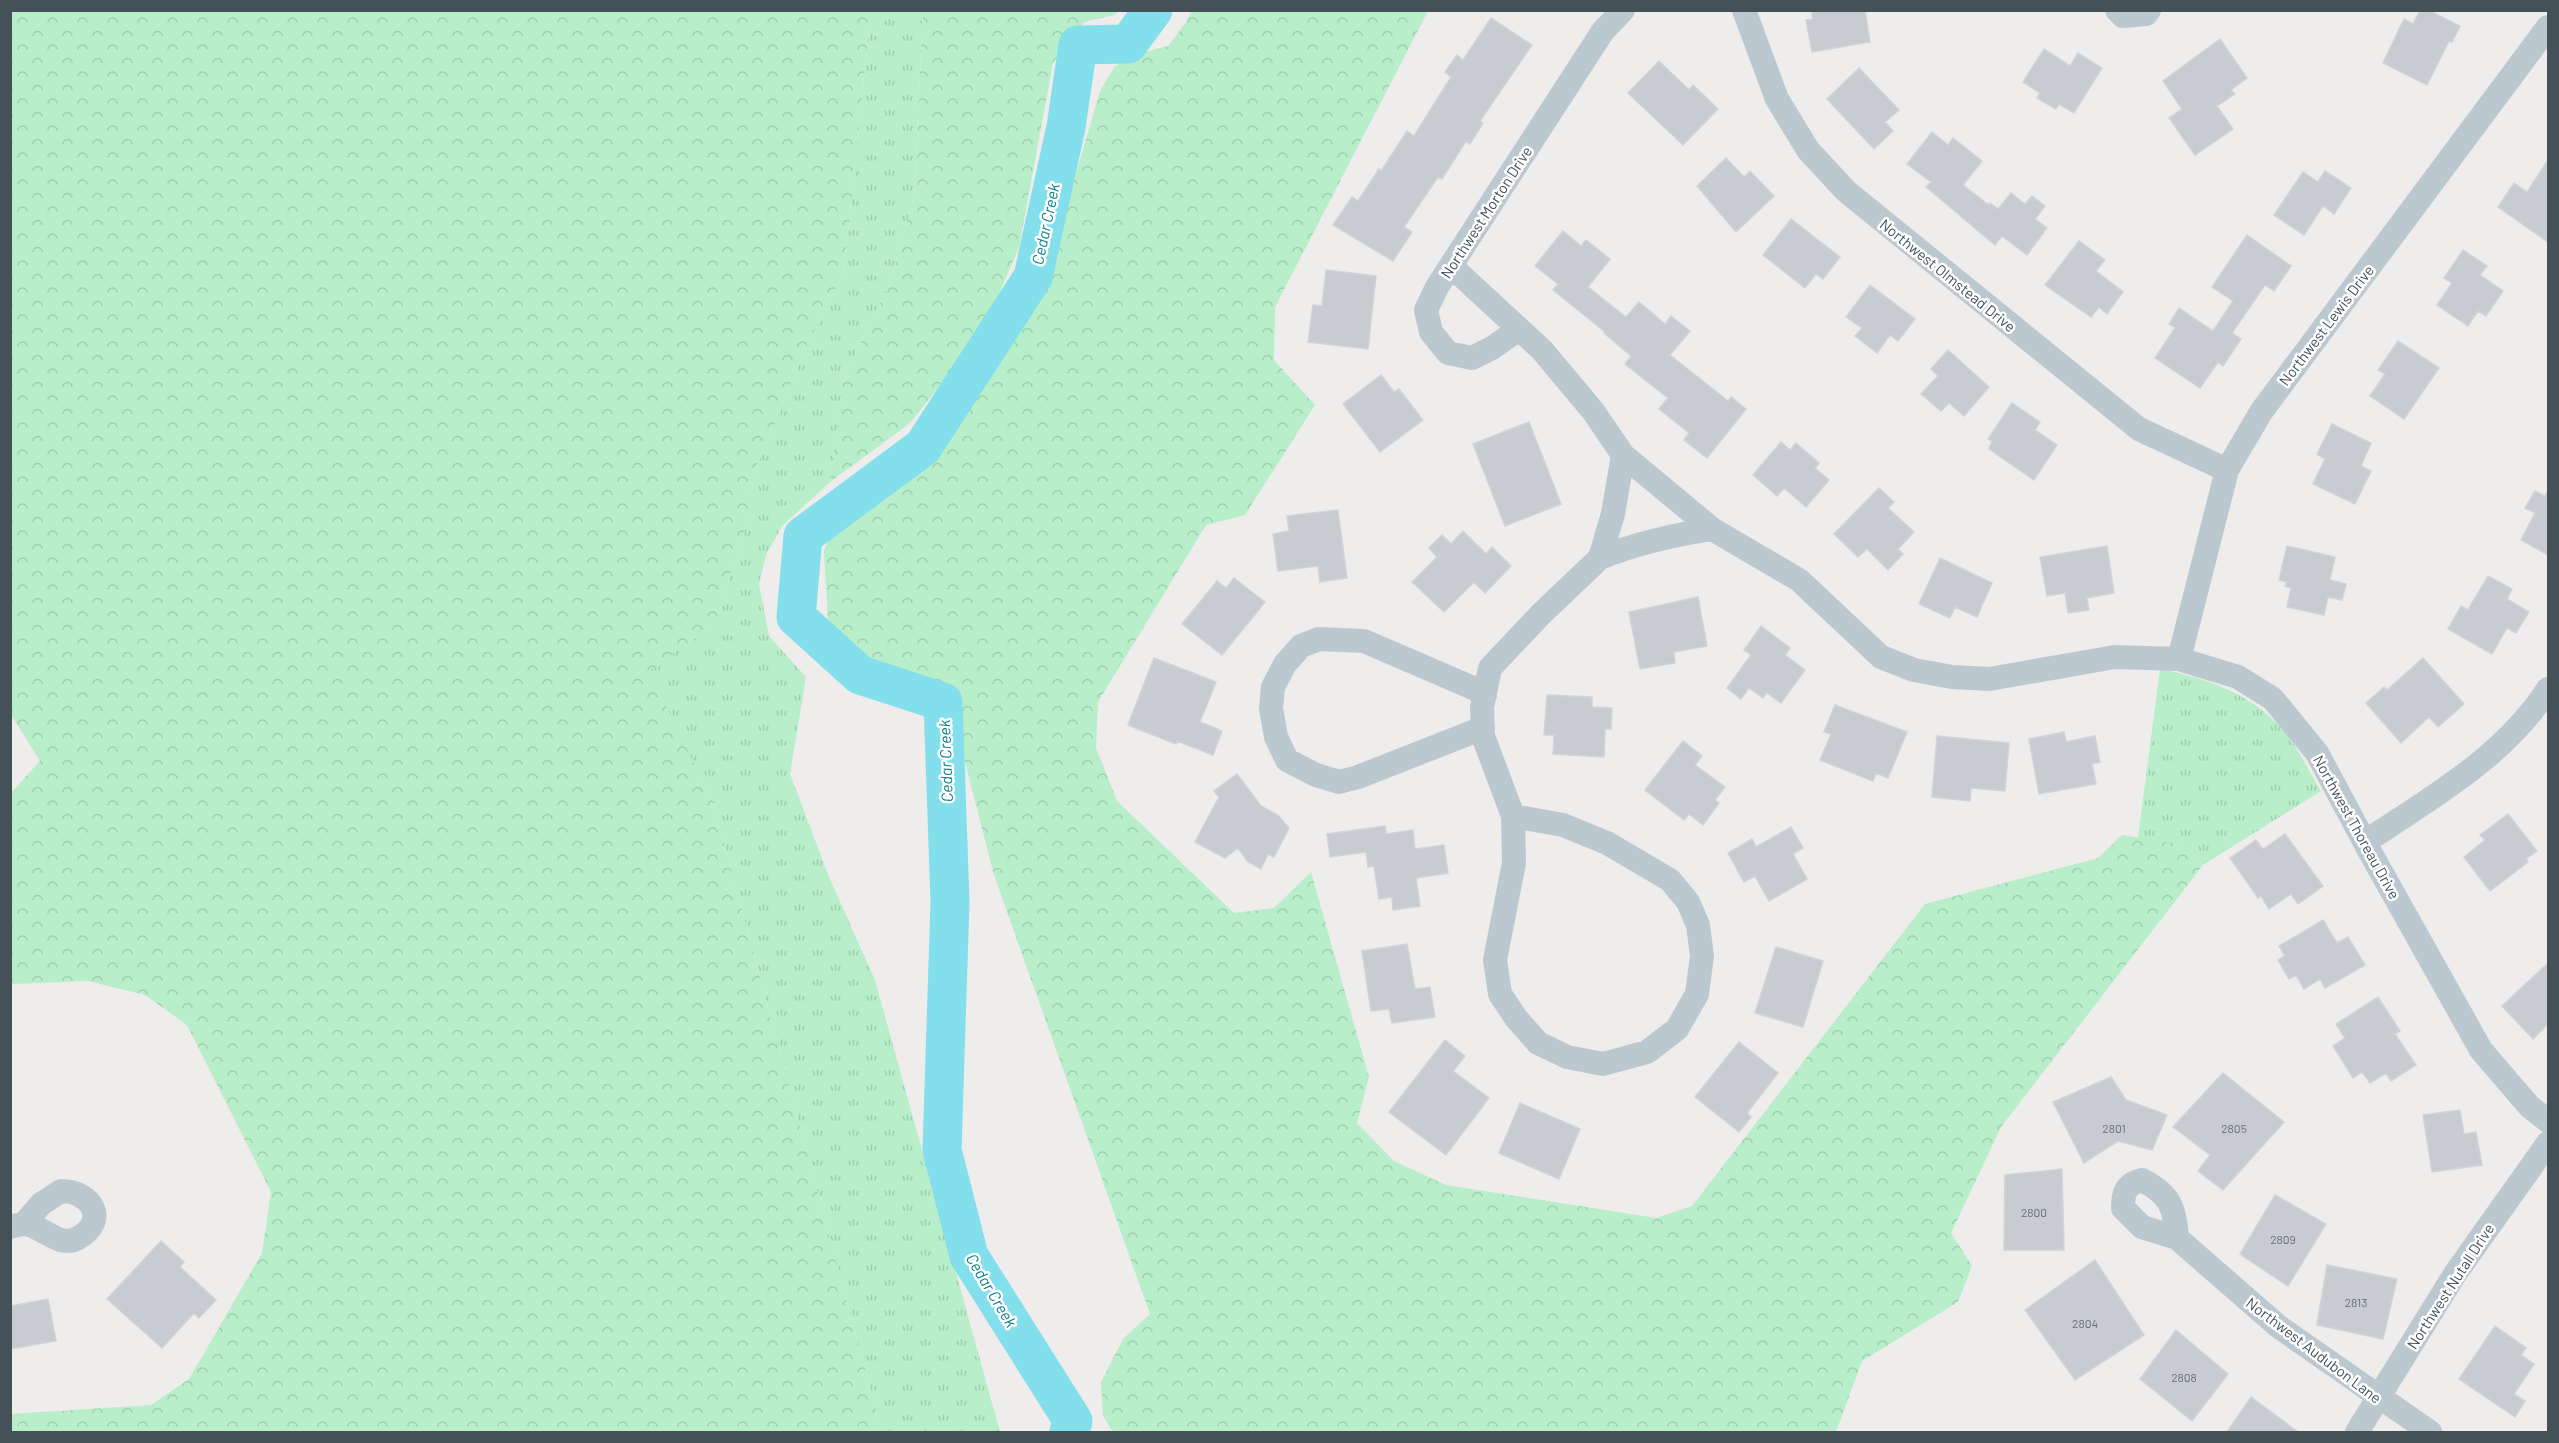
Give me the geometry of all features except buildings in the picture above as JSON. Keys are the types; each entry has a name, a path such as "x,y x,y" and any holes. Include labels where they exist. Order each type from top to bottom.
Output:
{"street":[{"name":"Northwest Morton Drive","path":"1519,329 1492,348 1472,358 1448,353 1431,332 1426,310 1451,266 1602,31 1623,10"},
{"name":"Northwest Olmstead Drive","path":"1744,10 1777,99 1808,150 1846,191 2139,429 2227,470"},
{"path":"2117,10 2123,16 2146,14 2149,10"},
{"path":"2541,10 2548,21"},
{"name":"Northwest Lewis Drive","path":"2180,659 2227,470 2261,412 2548,27"},
{"name":"Northwest Thoreau Drive","path":"1451,266 1542,350 1586,402 1623,455 1712,529 1799,580 1881,657 1914,670 1952,677 1989,679 2115,657 2180,659 2238,677 2272,699 2317,753 2481,1050 2529,1106 2548,1121"},
{"path":"1600,558 1613,514 1623,455"},
{"path":"1513,816 1563,825 1607,843 1670,880 1688,902 1698,925 1702,956 1697,994 1677,1029 1647,1052 1603,1064 1567,1057 1538,1043 1516,1018 1500,994 1495,960 1514,863 1513,816 1484,736 1482,707 1490,668 1503,652 1600,558 1665,536 1712,529"},
{"path":"1483,728 1340,782 1316,775 1287,760 1276,737 1270,708 1273,687 1285,664 1301,646 1319,639 1364,642 1485,695"},
{"path":"2365,842 2472,770 2512,735 2548,689"},
{"name":"Northwest Nutall Drive","path":"2356,1432 2455,1274 2548,1143"},
{"name":"Northwest Audubon Lane","path":"2177,1238 2279,1327 2430,1432"}],"green space":[{"path":"11,10 874,11 869,31 844,272 810,339 755,470 747,524 715,624 649,671 713,802 882,1432 11,1432 11,1414 151,1405 189,1379 262,1253 271,1192 187,1025 145,995 88,981 11,984 11,793 40,761 10,713"},
{"path":"874,11 923,11 914,198 890,283 843,381 830,482 782,526 766,555 759,584 769,636 806,677 790,774 829,877 875,980 1000,1432 882,1432 713,802 648,671 715,624 747,524 755,470 810,339 844,272 869,31"},
{"path":"923,11 1119,11 1114,15 1084,22 1053,63 1019,247 994,306 954,368 909,424 830,482 843,381 890,283 914,198"},
{"path":"1191,11 1428,11 1275,307 1274,360 1315,405 1245,515 1206,525 1098,702 1096,748 1117,801 1234,913 1274,908 1311,872 1369,1077 1357,1123 1394,1161 1446,1185 1656,1218 1692,1206 1925,904 2098,858 2122,835 2185,845 2203,865 2001,1127 1951,1233 1972,1266 1958,1302 1862,1361 1836,1432 1113,1432 1103,1416 1101,1382 1123,1339 1150,1314 994,875 959,739 920,714 851,655 828,622 824,551 834,527 928,457 1002,351 1045,280 1100,91 1115,66 1142,53 1168,46 1187,21"},
{"path":"2160,669 2212,683 2258,707 2285,732 2321,791 2203,865 2185,845 2138,838"}],"waterway":[{"name":"Cedar Creek","path":"1069,1432 1073,1421 969,1256 942,1150 950,902 943,702 860,675 796,617 803,536 923,447 1033,277 1066,127 1078,45 1128,44 1153,10"}]}
